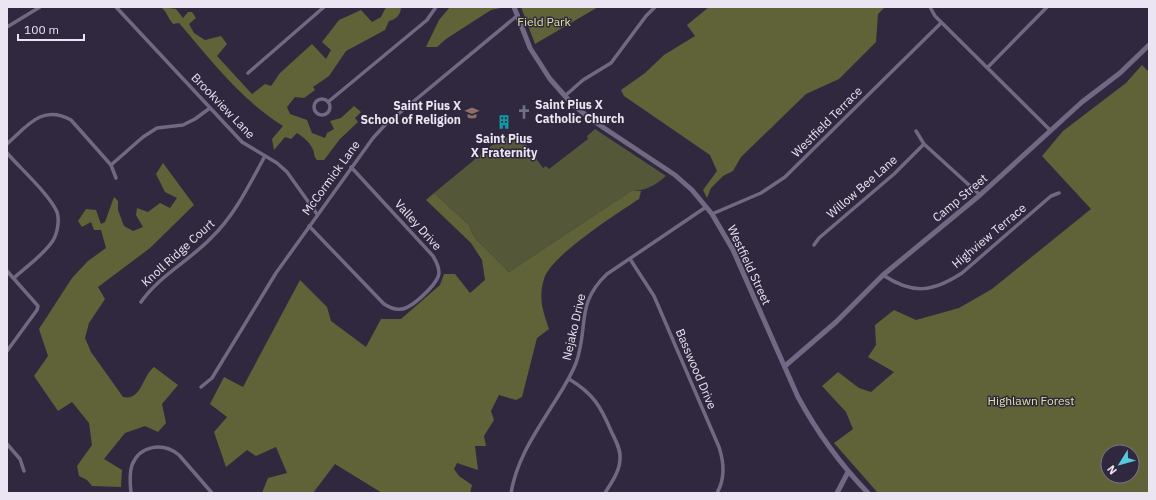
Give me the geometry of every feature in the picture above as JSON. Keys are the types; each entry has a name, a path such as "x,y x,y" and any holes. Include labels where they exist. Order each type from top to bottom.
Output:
{"main road":[{"name":"Westfield Street","path":"514,7 530,48 550,79 585,115 675,175 692,190 712,214 733,250 806,412 848,472 868,493"},
{"name":"Camp Street","path":"785,366 836,322 884,275 980,195 1050,130 1094,92 1120,73 1149,45"},
{"path":"836,493 848,472"}],"street":[{"path":"7,26 40,7"},
{"name":"Brookview Lane","path":"116,7 242,142 277,163 287,172 317,214"},
{"path":"248,73 324,7"},
{"path":"328,102 427,20 436,7"},
{"path":"566,94 583,80 611,63 646,16 655,7"},
{"path":"930,7 941,23 988,67 1050,130"},
{"path":"988,67 1047,7"},
{"name":"McCormick Lane","path":"201,387 212,378 276,273 317,214 351,167 385,125 518,14"},
{"name":"Westfield Terrace","path":"712,214 761,193 785,177 941,23"},
{"path":"325,100 328,102 330,109 328,113 322,116 316,113 314,106 318,101 325,100"},
{"path":"111,164 143,136 157,128 183,125 195,119 210,108"},
{"path":"7,144 33,121 43,115 62,115 70,120 111,164 116,178"},
{"path":"916,131 924,144 980,195"},
{"name":"Willow Bee Lane","path":"814,245 819,238 894,174 924,144"},
{"path":"7,153 52,203 58,213 58,222 53,241 14,278"},
{"name":"Knoll Ridge Court","path":"140,302 153,287 210,240 223,226 243,197 265,156"},
{"name":"Valley Drive","path":"309,226 384,304 393,309 403,310 435,284 439,274 438,265 433,256 351,167"},
{"name":"Highview Terrace","path":"884,275 910,289 921,290 950,281 962,273 1051,196 1059,193"},
{"name":"Nejako Drive","path":"510,493 516,470 523,453 569,379 580,351 588,298 596,285 607,274 706,207"},
{"name":"Basswood Drive","path":"630,259 654,296 719,447 723,460 723,475 717,493"},
{"path":"7,271 38,306 22,333 7,351"},
{"path":"569,379 582,387 602,409 618,445 620,460 616,475 605,493"},
{"path":"7,444 20,459 24,472"},
{"path":"131,493 131,471 138,455 149,448 162,447 174,451 179,455 212,493"}],"green space":[{"path":"161,7 176,9 183,18 188,12 192,12 196,18 189,24 194,33 205,40 221,36 227,44 217,56 252,94 265,84 271,86 280,73 312,44 326,59 331,50 322,42 339,20 361,10 372,22 381,17 386,7 404,7 401,8 397,17 389,21 385,30 346,51 329,76 313,87 315,90 304,98 295,97 287,107 290,114 307,120 312,133 325,138 327,133 334,129 330,121 341,118 354,106 361,112 355,118 358,122 340,139 324,160 317,160 309,143 297,133 291,139 285,137 274,150 272,139 283,126 268,116 240,92 179,23 173,24"},
{"path":"450,7 505,7 491,10 446,39 437,47 426,47 439,20"},
{"name":"Field Park","path":"521,7 598,7 535,44"},
{"path":"709,7 885,7 878,14 876,42 839,79 806,94 741,157 733,171 723,176 711,188 707,198 703,190 717,171 710,155 624,96 621,90 645,73 664,55 695,36 687,25"},
{"name":"Highlawn Forest","path":"1142,65 1149,72 1149,493 878,493 834,443 853,429 846,412 822,386 838,372 859,388 871,392 894,372 868,357 876,345 875,325 894,310 916,320 959,308 992,289 1091,209 1042,156 1063,131 1126,83"},
{"path":"595,129 666,176 650,187 631,191 509,272 474,237 469,225 434,193 491,146 507,137 509,140 518,134 543,168 546,166 549,169 588,139 587,136"},
{"path":"163,163 194,205 150,248 98,287 105,299 89,323 85,338 91,352 123,397 129,397 138,392 150,371 154,367 178,385 162,404 166,423 158,432 145,426 125,433 104,459 122,470 121,487 92,486 87,480 79,476 77,466 92,445 89,423 72,402 58,411 34,376 48,356 39,329 72,278 88,261 106,248 101,230 94,230 91,222 82,227 78,221 86,209 96,210 101,224 105,222 114,197 118,201 118,210 124,226 133,231 143,227 136,215 137,208 148,212 160,203 170,208 177,198 165,192 156,174"},
{"path":"631,191 641,191 639,199 601,224 571,247 558,259 544,279 541,298 549,329 537,338 522,397 516,400 499,395 491,411 494,420 484,436 486,446 475,446 478,470 457,463 454,469 459,476 472,485 470,493 382,493 335,464 313,493 262,493 268,478 287,473 276,447 256,456 247,450 226,467 214,432 227,417 210,404 224,377 243,387 300,280 327,307 331,321 366,347 381,319 401,319 440,285 444,274 455,274 470,293 485,280 482,260 471,243 426,200 434,193 469,225 474,237 509,272"}],"place":[{"name":"Saint Pius X Catholic Church","path":"524,112"},
{"name":"Saint Pius X School of Religion","path":"472,113"},
{"name":"Saint Pius X Fraternity","path":"504,122"}]}
